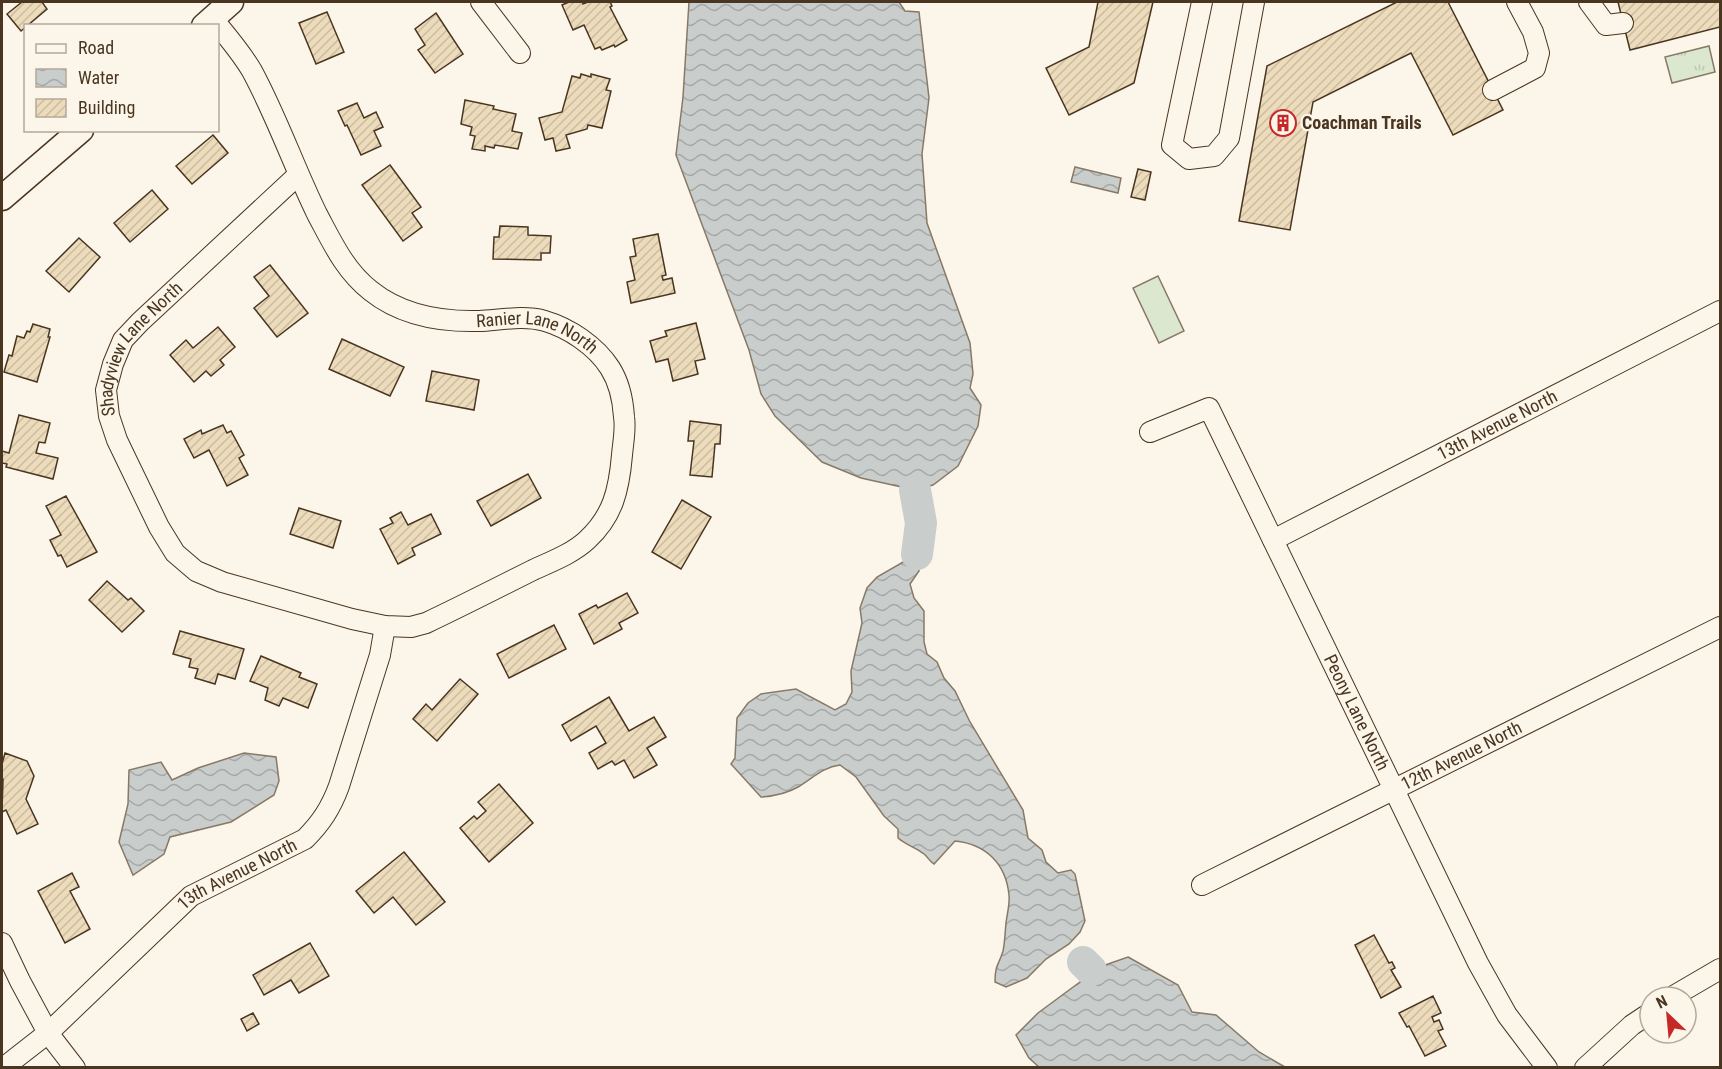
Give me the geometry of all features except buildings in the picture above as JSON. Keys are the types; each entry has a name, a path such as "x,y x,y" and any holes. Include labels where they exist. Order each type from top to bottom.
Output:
{"main road":[{"path":"208,22 231,2"},
{"path":"2,198 79,132"}],"street":[{"path":"481,2 520,53"},
{"path":"1203,2 1172,145 1189,159 1214,156 1229,138 1254,2"},
{"path":"1493,90 1535,68 1539,53 1533,32 1517,2"},
{"path":"1589,2 1606,25 1623,23"},
{"name":"Ranier Lane North","path":"219,32 238,50 251,70 298,175 334,247 347,268 371,291 395,306 419,315 447,320 477,321 517,318 544,321 570,331 591,347 610,368 620,393 625,420 620,477 615,501 602,524 585,542 562,556 426,623 411,627 385,626"},
{"name":"Shadyview Lane North","path":"298,175 123,340 112,364 106,390 108,416 117,440 159,527 175,553 196,571 222,582 352,619 385,626"},
{"name":"13th Avenue North","path":"1273,540 1720,311"},
{"name":"Peony Lane North","path":"1150,432 1209,408 1478,963 1507,1015 1547,1068"},
{"name":"13th Avenue North","path":"3,1068 48,1033 191,896 305,839 320,824 332,806 339,786 380,655 385,626"},
{"name":"12th Avenue North","path":"1202,885 1720,627"},
{"path":"2,943 48,1033 75,1068"},
{"path":"1693,985 1720,969"},
{"path":"1585,1068 1638,1021"}],"green space":[{"path":"1709,46 1715,72 1672,83 1665,57"},
{"path":"1158,276 1184,331 1159,343 1133,288"}],"water":[{"path":"689,2 899,2 905,11 919,12 929,98 922,154 927,223 970,343 973,374 970,388 981,405 978,426 958,466 933,485 915,490 861,478 822,462 775,416 761,394 749,350 676,155 683,97"},
{"path":"1075,167 1121,178 1118,193 1071,182"},
{"path":"917,554 921,559 919,571 910,584 914,598 924,611 924,642 927,654 937,662 944,678 955,691 970,722 1023,810 1028,838 1042,850 1046,862 1058,873 1071,870 1075,874 1085,921 1080,932 1069,944 1046,959 1027,978 1006,987 995,982 995,976 1004,948 1009,895 1004,874 999,865 985,851 976,846 955,841 934,864 924,854 898,838 898,829 884,816 856,777 840,765 823,770 789,791 761,797 731,764 735,758 737,718 748,703 761,694 796,689 835,710 846,704 852,692 851,671 862,623 860,608 867,588 877,577"},
{"path":"244,753 276,757 279,781 274,795 231,822 170,837 164,854 133,875 119,842 128,804 129,770 161,762 172,780 198,768"},
{"path":"1128,957 1178,985 1192,1012 1216,1015 1259,1052 1285,1067 1039,1067 1029,1058 1016,1035 1038,1013 1084,979 1091,970"}],"waterway":[{"path":"915,490 921,523 917,554"},
{"path":"1083,962 1091,970"}],"place":[{"name":"Coachman Trails","path":"1283,123"}]}
